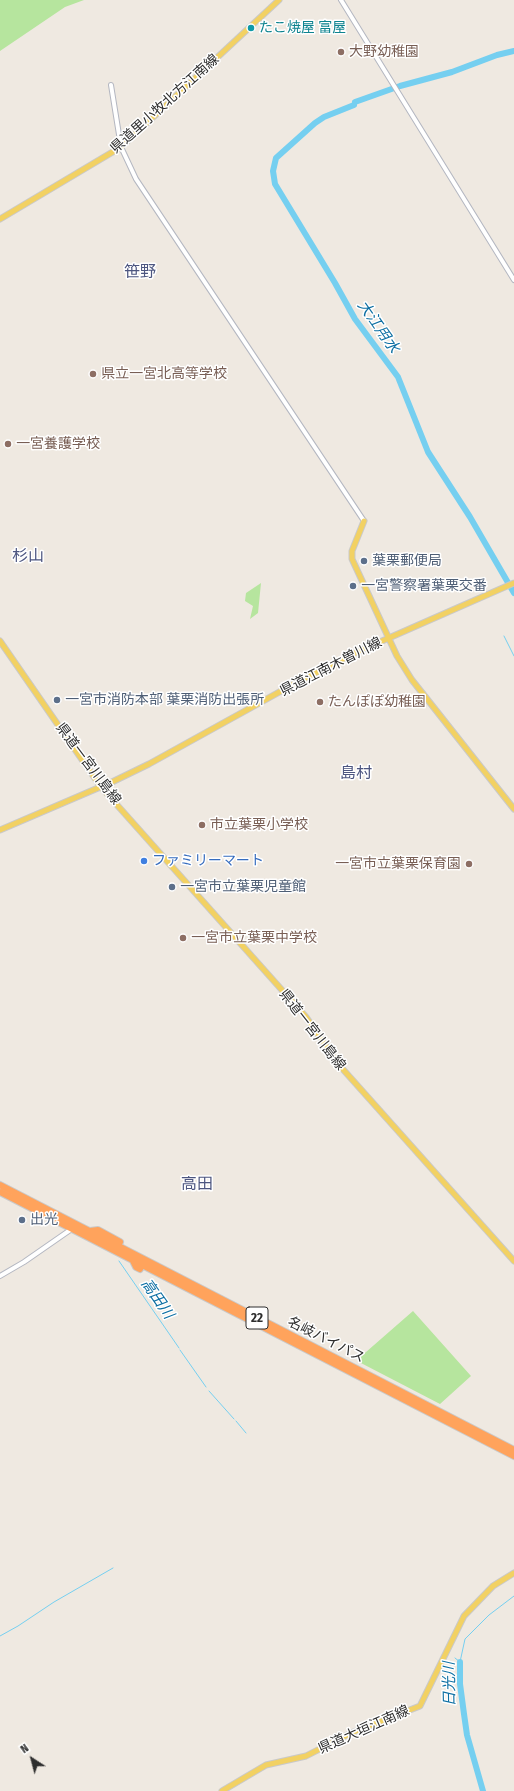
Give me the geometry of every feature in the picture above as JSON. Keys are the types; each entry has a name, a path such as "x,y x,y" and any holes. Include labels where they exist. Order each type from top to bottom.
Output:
{"highway":[{"name":"名岐バイパス","path":"0,1185 514,1450"},
{"name":"名岐バイパス","path":"0,1192 73,1228 514,1456"},
{"name":"22","path":"90,1231 98,1230 133,1249"},
{"name":"22","path":"132,1259 135,1265 140,1269"}],"main road":[{"name":"県道里小牧北方江南線","path":"0,219 121,147 279,0"},
{"path":"364,521 352,551 352,559 397,656 409,674 514,809"},
{"name":"県道江南木曽川線","path":"0,830 101,787 149,764 292,685 388,638 514,583"},
{"name":"県道一宮川島線","path":"0,641 101,787 309,1021 340,1066 514,1261"},
{"name":"県道大垣江南線","path":"222,1791 266,1765 306,1756 351,1733 420,1706 464,1616 493,1586 514,1573"}],"street":[{"path":"341,0 514,280"},
{"path":"110,85 121,147 143,190 364,521"},
{"path":"0,1276 24,1262 73,1228"}],"green space":[{"path":"0,0 84,0 65,7 0,51"},
{"path":"261,583 258,613 250,619 253,606 245,601 246,593"},
{"path":"413,1311 471,1376 440,1404 359,1362 358,1359"}],"waterway":[{"name":"大江用水","path":"355,102 400,86 452,72 497,55 514,51"},
{"name":"大江用水","path":"354,105 324,117 315,123 276,158 273,171 275,184 355,319 398,377 428,452 470,517 514,593"},
{"path":"504,636 514,656"},
{"name":"高田川","path":"119,1261 179,1348"},
{"name":"高田川","path":"180,1350 206,1387"},
{"name":"高田川","path":"209,1391 234,1419"},
{"name":"高田川","path":"236,1421 246,1433"},
{"path":"0,1636 54,1602 113,1568"},
{"name":"日光川","path":"455,1658 460,1662 465,1639 489,1615 514,1596"},
{"name":"日光川","path":"460,1662 460,1684 467,1735 483,1791"}],"place":[{"name":"たこ焼屋 富屋","path":"251,28"},
{"name":"大野幼稚園","path":"341,52"},
{"name":"県立一宮北高等学校","path":"93,374"},
{"name":"一宮養護学校","path":"8,444"},
{"name":"葉栗郵便局","path":"364,561"},
{"name":"一宮警察署葉栗交番","path":"353,586"},
{"name":"一宮市消防本部 葉栗消防出張所","path":"57,700"},
{"name":"たんぽぽ幼稚園","path":"320,702"},
{"name":"市立葉栗小学校","path":"202,825"},
{"name":"ファミリーマート","path":"144,861"},
{"name":"一宮市立葉栗保育園","path":"469,864"},
{"name":"一宮市立葉栗児童館","path":"172,887"},
{"name":"一宮市立葉栗中学校","path":"183,938"},
{"name":"出光","path":"22,1220"}],"district":[{"name":"笹野","path":"140,273"},
{"name":"杉山","path":"28,557"},
{"name":"島村","path":"356,774"},
{"name":"高田","path":"197,1185"}]}
